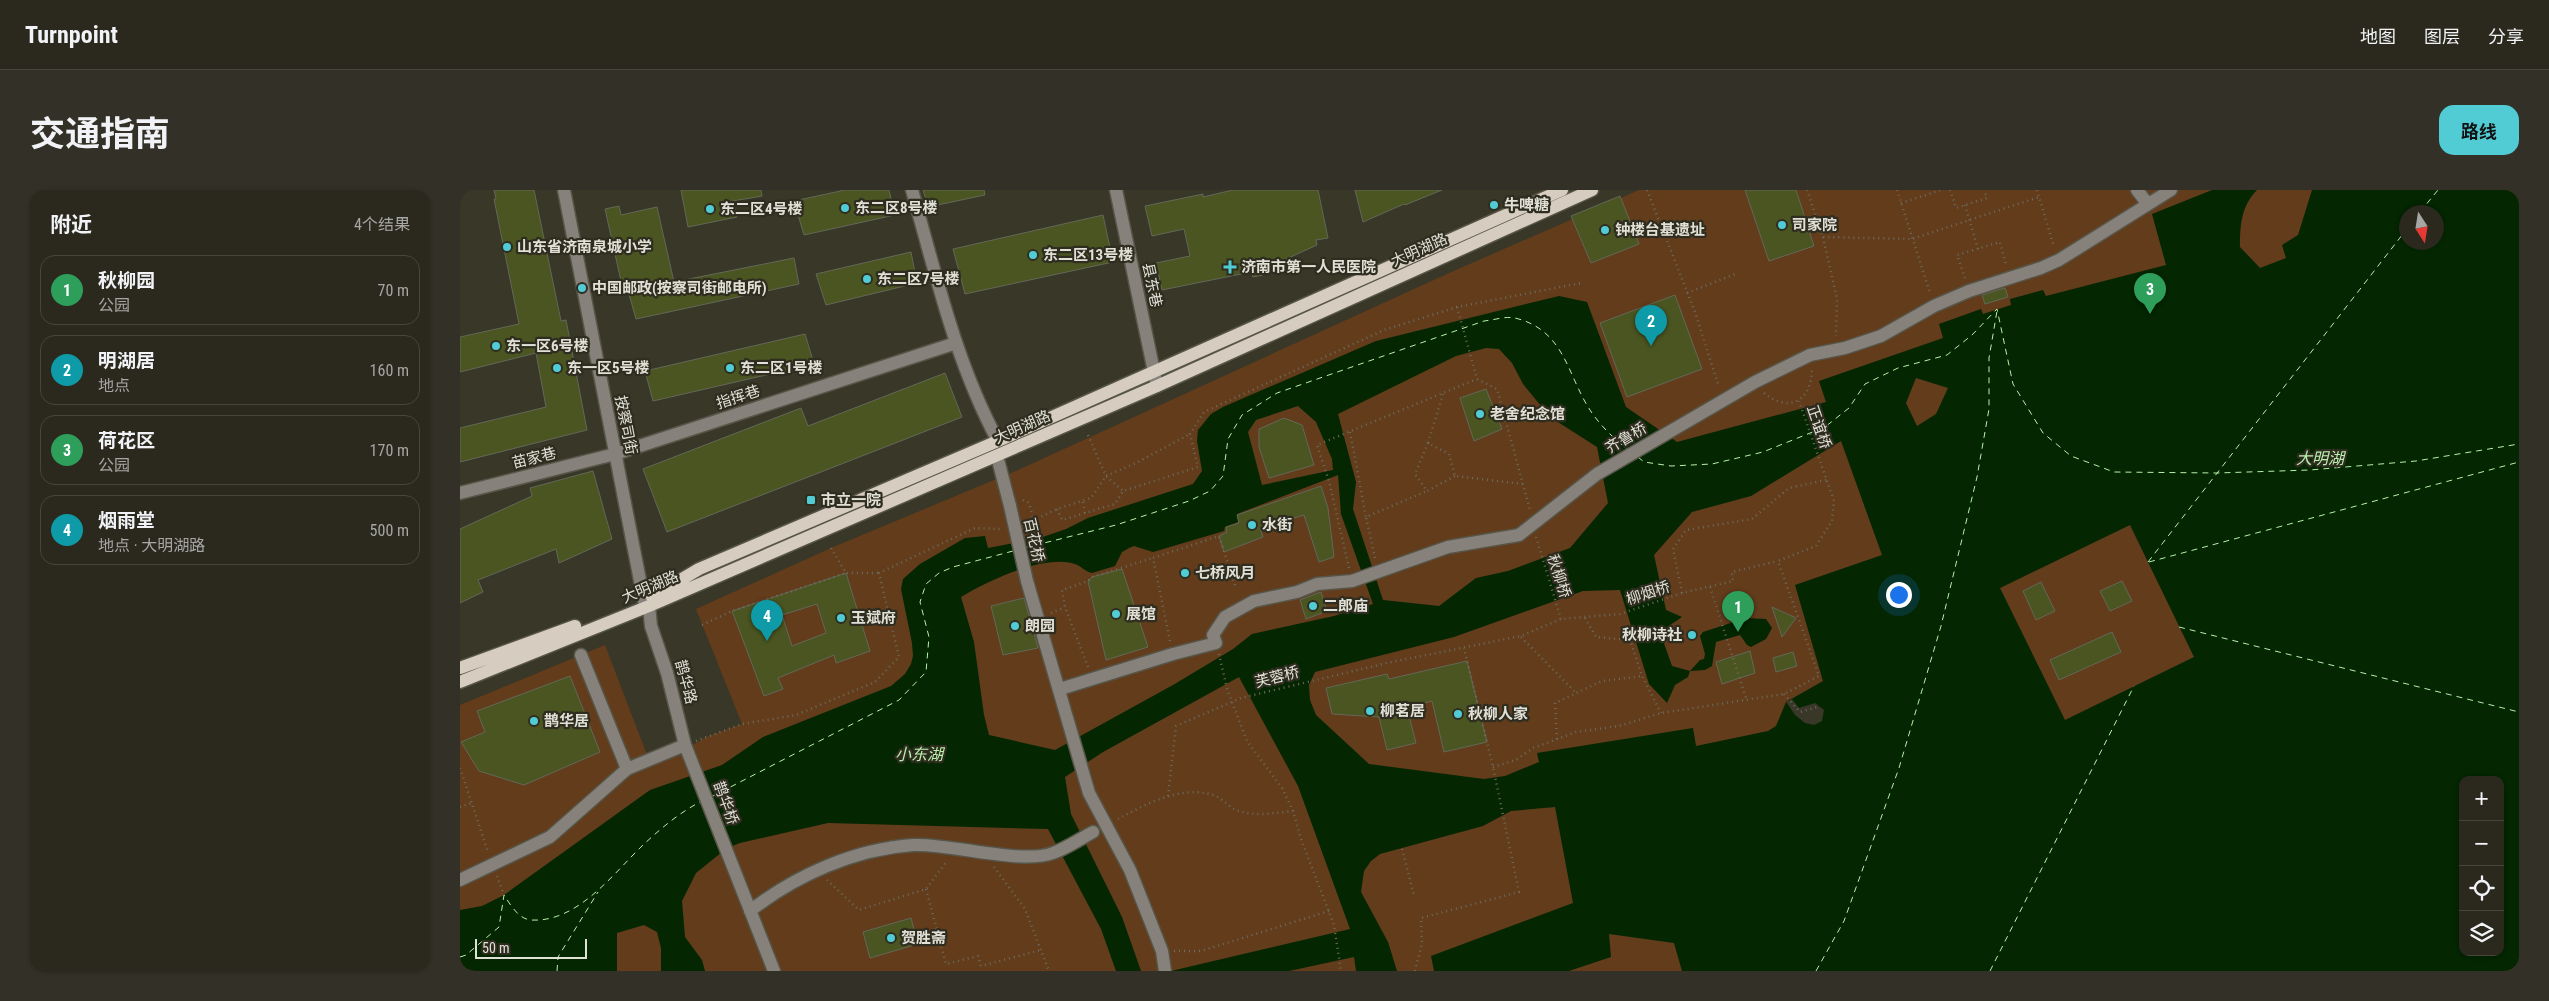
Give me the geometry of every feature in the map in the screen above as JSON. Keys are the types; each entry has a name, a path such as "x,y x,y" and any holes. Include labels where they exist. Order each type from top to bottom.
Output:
{"main road":[{"name":"大明湖路","path":"460,668 646,604 699,569 998,441 1562,190"},
{"name":"大明湖路","path":"460,682 997,456 1157,386 1591,190"}],"street":[{"name":"按察司街","path":"564,190 646,604"},
{"path":"912,190 956,343 978,404 998,441"},
{"name":"县东巷","path":"1116,190 1157,386"},
{"path":"2137,190 2147,203"},
{"name":"齐鲁桥","path":"1173,654 1216,643 1213,635 1224,616 1254,601 1297,592 1317,584 1354,581 1448,547 1519,536 1596,474 1724,402 1755,382 1810,355 1835,350 1881,336 1934,306 1968,291 2058,260 2147,203 2171,190"},
{"name":"指挥巷","path":"615,454 956,343"},
{"name":"苗家巷","path":"460,494 615,454"},
{"name":"百花桥","path":"997,456 1027,582 1040,618 1083,775 1089,793 1130,870 1162,951 1164,968"},
{"name":"鹊华路","path":"646,604 651,626 667,672 685,745 695,765"},
{"path":"581,654 627,770"},
{"path":"1060,689 1173,654"},
{"path":"460,880 550,837 627,770 685,745"},
{"name":"鹊华桥","path":"695,765 726,851 750,910"},
{"path":"774,971 750,910 770,895 852,856 914,845 1024,856 1052,854 1093,832"}],"path":[{"path":"1647,190 1687,293 1724,402"},
{"path":"1807,190 1824,236 1837,299 1835,350"},
{"path":"1897,190 1934,306"},
{"path":"1901,203 1941,190"},
{"path":"1950,190 1956,208 1987,198 1984,190"},
{"path":"2037,190 2058,260"},
{"path":"1824,236 1912,239 2039,197"},
{"path":"1965,205 1978,249"},
{"path":"1968,291 1957,255 2000,242 2010,278"},
{"path":"1687,293 1735,274"},
{"path":"1026,524 1057,509 1091,498 1106,476 1136,463 1190,434 1204,412 1384,330 1457,307 1581,283"},
{"path":"1457,307 1478,379 1497,389 1534,525"},
{"path":"1755,382 1773,400 1784,403 1798,401 1807,394 1812,384 1810,355"},
{"path":"1354,581 1329,480 1317,445 1478,379"},
{"path":"1427,491 1415,474 1428,443 1443,394"},
{"name":"正谊桥","path":"1778,561 1816,546 1832,521 1834,501 1798,401"},
{"path":"1350,432 1378,572"},
{"path":"1057,509 1062,520 1085,514 1115,504 1123,491 1198,467 1190,434"},
{"path":"1088,435 1106,476 1123,491"},
{"path":"1428,443 1449,454 1455,476"},
{"path":"1366,517 1427,491 1455,476 1523,484"},
{"path":"1682,593 1673,549 1686,530 1752,519 1789,488 1826,480"},
{"path":"1083,502 1085,514"},
{"path":"702,625 732,611 846,573 879,573 975,528 993,530"},
{"path":"1092,680 1065,607 1062,590 1088,581 1092,577 1219,536 1236,588"},
{"path":"831,548 846,573"},
{"name":"秋柳桥","path":"1538,549 1562,619"},
{"path":"1153,558 1173,654"},
{"path":"1493,767 1516,760 1534,748 1576,732 1620,726 1661,714 1784,694 1819,676 1778,561"},
{"name":"柳烟桥","path":"1464,648 1520,636 1562,619 1620,614 1682,593 1733,581 1732,572 1778,561"},
{"path":"685,745 742,724 796,715 875,682 899,657 879,573"},
{"path":"1710,587 1747,701"},
{"path":"1040,618 1065,607"},
{"path":"1584,617 1596,637 1630,640 1642,676 1661,714"},
{"path":"1520,636 1576,693"},
{"path":"1415,971 1422,943 1421,918 1519,892 1493,767 1464,648"},
{"name":"芙蓉桥","path":"1168,796 1176,726 1241,698 1318,679 1464,648"},
{"path":"1218,652 1231,702 1247,741 1282,788 1294,811 1301,839 1334,925 1341,971"},
{"path":"1557,739 1554,703 1602,681 1642,676"},
{"path":"1784,694 1800,712 1817,707"},
{"path":"460,768 504,895"},
{"path":"1106,825 1138,808 1168,796 1190,792 1214,795 1236,810 1256,814 1294,811"},
{"path":"460,807 472,802"},
{"path":"818,871 858,910 926,889 944,868 953,849"},
{"path":"1402,849 1414,895"},
{"path":"983,851 1025,908 1050,971"},
{"path":"926,889 946,964 978,956 981,966 1041,950"},
{"path":"1162,951 1201,951 1329,911"}],"shaded area":[{"path":"1639,190 2519,190 2519,971 460,971 460,705 605,645 649,760 681,752 706,737 742,724 696,609 831,548 1018,470 1449,273"}],"water":[{"name":"大明湖","path":"2212,190 2257,190 2248,203 2242,217 2240,247 2260,268 2286,258 2282,245 2298,235 2312,190 2519,190 2519,971 1682,971 1674,943 1609,934 1611,957 1569,971 1434,971 1431,956 1573,903 1555,807 1511,811 1483,826 1380,854 1371,861 1364,871 1361,892 1388,942 1397,971 1356,971 1354,957 1289,971 1171,971 1350,929 1298,786 1239,677 1103,752 1065,777 1071,814 1122,917 1141,971 1116,971 1101,929 1048,829 828,823 740,843 727,848 696,873 682,901 685,937 702,960 705,971 661,971 661,948 657,932 644,925 617,933 617,971 460,971 460,910 482,906 504,895 650,790 722,765 763,737 891,686 905,674 913,656 901,589 903,579 920,564 965,538 985,536 988,548 1040,538 1066,529 1088,518 1193,484 1202,471 1197,441 1198,430 1211,414 1223,407 1376,341 1559,296 1587,302 1626,407 1677,442 1826,402 1819,381 1943,338 1939,324 1981,309 1983,314 2011,305 2010,299 2043,290 2046,296 2166,265 2152,214","holes":["1486,348 1499,349 1512,363 1523,384 1550,417 1597,447 1608,503 1570,548 1508,571 1476,578 1439,606 1383,600 1353,509 1356,482 1338,414 1456,356","1916,378 1948,388 1936,414 1917,426 1906,403","1298,406 1316,422 1332,459 1333,470 1262,485 1248,432 1256,420","1841,441 1882,555 1795,585 1823,681 1786,702 1776,726 1768,731 1696,746 1693,728 1537,753 1539,762 1505,776 1484,779 1369,764 1316,715 1310,700 1309,685 1315,672 1454,637 1583,591 1620,590 1649,684 1667,703 1675,685 1688,677 1690,671 1672,666 1660,632 1682,617 1666,610 1654,555 1692,512 1751,496","1338,475 1341,514 1373,604 1334,616 1252,634 1233,649 1173,685 1055,750 989,735 984,715 974,642 961,597 1000,577 1047,563 1062,562 1075,564 1092,573 1115,566 1122,552 1134,546 1153,552 1224,531 1225,527 1238,522 1237,514","2130,525 2194,657 2065,720 2000,588"]},
{"path":"1746,618 1766,619 1772,628 1766,639 1751,647 1747,645 1740,635 1716,642 1712,666 1705,670 1690,671 1700,660 1704,659 1705,654 1700,636 1703,632"}],"pier":[{"path":"1792,699 1799,708 1815,703 1824,710 1822,721 1814,725 1805,723 1795,715 1786,702"}],"building":[{"path":"494,190 534,190 561,321 566,320 587,430 460,462 460,428 546,407 536,353 460,372 460,337 519,324 494,199 496,199"},
{"name":"东二区4号楼","path":"681,190 761,190 762,196 733,201 737,217 688,227"},
{"name":"东二区8号楼","path":"845,190 889,190 895,215 804,235 794,201"},
{"path":"923,190 984,190 985,195 928,207"},
{"name":"济南市第一人民医院","path":"1233,190 1318,190 1328,238 1316,240 1317,245 1262,270 1263,275 1253,277 1251,272 1162,290 1156,263 1190,256 1184,229 1152,236 1145,206 1203,194 1203,197"},
{"path":"1355,190 1442,190 1363,222"},
{"name":"司家院","path":"1745,190 1796,190 1814,246 1769,261"},
{"name":"钟楼台基遗址","path":"1620,196 1639,244 1591,263 1571,216"},
{"path":"619,206 621,215 657,207 674,282 794,258 799,284 636,319 625,280 621,281 605,209"},
{"name":"东二区13号楼","path":"1103,215 1113,262 965,294 953,249"},
{"name":"东二区7号楼","path":"911,252 917,283 826,305 816,274"},
{"path":"2005,288 2008,297 1985,304 1982,295"},
{"path":"1675,295 1702,369 1627,397 1600,323"},
{"name":"东二区1号楼","path":"805,334 814,364 653,401 645,371"},
{"path":"945,373 962,417 667,532 643,469 801,408 808,426"},
{"name":"老舍纪念馆","path":"1486,389 1502,429 1474,441 1460,398"},
{"path":"1284,418 1302,425 1314,465 1269,478 1259,447 1259,429"},
{"path":"593,471 612,539 559,563 556,549 478,580 483,592 460,603 460,529 532,496 530,488"},
{"name":"水街","path":"1321,486 1328,508 1334,557 1319,562 1304,515 1260,528 1263,537 1224,552 1219,536 1227,532 1226,527 1239,523 1237,515"},
{"name":"展馆","path":"1122,569 1148,647 1106,660 1088,581 1092,577"},
{"path":"846,573 870,651 836,663 834,655 778,678 783,689 764,696 732,611","holes":["817,604 826,633 792,646 782,615"]},
{"path":"2122,581 2132,601 2110,611 2100,591"},
{"path":"2041,582 2055,611 2036,620 2023,591"},
{"name":"二郎庙","path":"1321,592 1327,611 1306,619 1300,600"},
{"name":"朗园","path":"1024,598 1038,648 1003,655 991,606"},
{"path":"1772,607 1796,618 1782,637"},
{"path":"2112,632 2121,652 2059,680 2050,660"},
{"path":"1750,651 1755,673 1722,684 1716,662"},
{"path":"1793,652 1797,666 1776,672 1773,658"},
{"path":"1467,661 1487,742 1444,752 1432,701 1407,708 1416,743 1387,750 1379,717 1332,714 1326,688 1387,674 1389,679"},
{"name":"鹊华居","path":"570,676 600,752 524,785 479,771 461,742 485,732 477,711"},
{"name":"贺胜斋","path":"911,918 918,944 870,958 863,932"}],"ferry route":[{"path":"2426,205 2438,190"},
{"path":"2148,562 2399,239"},
{"path":"1638,457 1644,462 1671,466 1712,464 1763,452 1825,427 1849,408 1865,384 1898,368 1947,355 1972,335 1997,309 2013,384 2043,433 2071,456 2114,472 2217,473 2310,470 2416,461 2519,444"},
{"path":"1816,971 1844,921 1899,768 1941,626 1977,477 1989,409 1989,358 1997,311"},
{"path":"1024,548 1116,525 1189,501 1210,491 1223,476 1228,439 1242,415 1277,393 1484,321 1500,318 1515,318 1532,324 1555,343 1563,355 1582,396 1594,415 1607,431 1627,449"},
{"path":"2149,562 2519,462"},
{"path":"711,797 899,700 926,672 929,637 920,602 926,584 939,573 953,567 1013,551"},
{"path":"2179,627 2519,712"},
{"path":"1990,971 2134,686"},
{"path":"460,957 466,955 499,927 504,895 515,911 526,919 548,919 564,914 593,895 642,846 685,811 700,802"},
{"path":"557,971 558,957 598,892"}],"place":[{"name":"牛啤糖","path":"1494,205"},
{"name":"东二区8号楼","path":"845,208"},
{"name":"东二区4号楼","path":"710,209"},
{"name":"司家院","path":"1782,225"},
{"name":"钟楼台基遗址","path":"1605,230"},
{"name":"山东省济南泉城小学","path":"507,247"},
{"name":"东二区13号楼","path":"1033,255"},
{"name":"济南市第一人民医院","path":"1230,267"},
{"name":"东二区7号楼","path":"867,279"},
{"name":"中国邮政(按察司街邮电所)","path":"582,288"},
{"name":"荷花区","path":"2150,314"},
{"name":"东一区6号楼","path":"496,346"},
{"name":"明湖居","path":"1651,346"},
{"name":"东一区5号楼","path":"557,368"},
{"name":"东二区1号楼","path":"730,368"},
{"name":"老舍纪念馆","path":"1480,414"},
{"name":"市立一院","path":"811,500"},
{"name":"水街","path":"1252,525"},
{"name":"七桥风月","path":"1185,573"},
{"name":"二郎庙","path":"1313,606"},
{"name":"展馆","path":"1116,614"},
{"name":"玉斌府","path":"841,618"},
{"name":"朗园","path":"1015,626"},
{"name":"秋柳园","path":"1738,632"},
{"name":"秋柳诗社","path":"1692,635"},
{"name":"烟雨堂","path":"767,641"},
{"name":"柳茗居","path":"1370,711"},
{"name":"秋柳人家","path":"1458,714"},
{"name":"鹊华居","path":"534,721"},
{"name":"贺胜斋","path":"891,938"}],"water label":[{"name":"小东湖","path":"919,754"}]}
